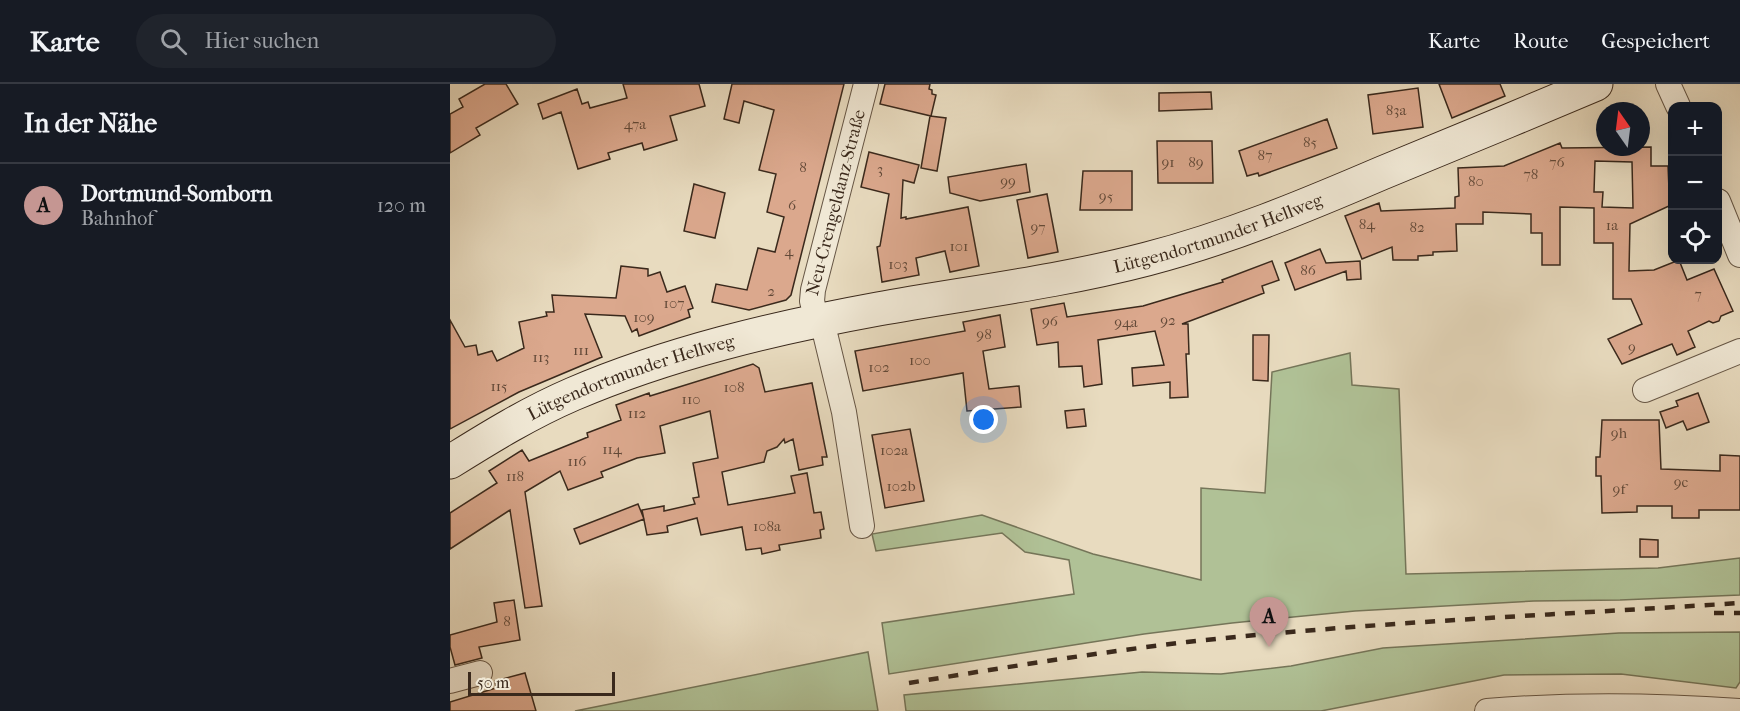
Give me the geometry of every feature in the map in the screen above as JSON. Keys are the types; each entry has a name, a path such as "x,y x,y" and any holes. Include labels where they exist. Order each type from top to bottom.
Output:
{"main road":[{"name":"Lütgendortmunder Hellweg","path":"450,462 512,424 571,395 612,379 721,345 819,321 1084,273 1185,249 1293,211 1596,84"}],"street":[{"name":"Neu-Crengeldanz-Straße","path":"819,321 812,301 813,290 866,84"},
{"path":"1668,84 1676,102"},
{"path":"1722,210 1740,255"},
{"path":"819,321 844,412 862,525"},
{"path":"1645,390 1740,351"},
{"path":"450,681 480,673"},
{"path":"1487,711 1553,706 1664,706 1740,711"}],"green space":[{"path":"1350,353 1352,385 1399,389 1406,574 1658,568 1740,558 1740,595 1534,601 1355,611 1144,634 889,674 882,623 1074,594 1069,560 1025,552 1002,533 876,551 872,534 982,515 1093,554 1201,580 1201,488 1265,493 1272,372"},
{"path":"1740,632 1740,682 1736,688 1621,674 1504,675 1321,711 906,711 904,695 1142,672 1221,674 1291,666 1383,648 1619,633"},
{"path":"868,652 878,711 575,711"}],"building":[{"path":"485,84 506,84 518,104 476,128 480,135 450,153 450,114 463,107 459,99"},
{"path":"623,84 699,84 705,106 670,116 677,140 644,150 642,143 608,153 610,159 578,169 561,112 543,119 538,104 577,89 582,104 588,102 590,108 627,98"},
{"path":"732,84 844,84 791,295 786,300 749,310 712,302 716,284 747,290 758,248 775,252 784,217 767,212 776,174 759,170 774,110 744,101 739,123 724,119"},
{"path":"885,84 930,84 929,89 932,90 932,94 936,95 931,116 880,104"},
{"path":"1439,84 1500,84 1505,96 1452,118"},
{"path":"1418,88 1423,127 1373,134 1368,95"},
{"path":"1211,92 1212,109 1159,111 1159,93"},
{"path":"930,116 946,118 937,171 921,168"},
{"path":"1327,119 1337,148 1259,176 1258,173 1247,176 1239,151"},
{"path":"1157,141 1212,141 1213,183 1158,183"},
{"path":"1560,143 1562,148 1596,148 1596,156 1650,156 1651,147 1651,166 1668,166 1668,206 1630,224 1629,271 1654,270 1669,264 1681,264 1687,280 1714,269 1733,311 1721,316 1719,321 1713,323 1709,321 1688,331 1695,347 1677,355 1672,344 1622,364 1608,339 1642,324 1631,299 1613,299 1613,243 1594,243 1594,208 1560,207 1560,265 1542,265 1542,233 1531,233 1531,214 1483,212 1483,224 1456,224 1457,251 1433,252 1433,255 1418,256 1418,260 1393,260 1392,247 1362,259 1345,216 1379,203 1381,211 1455,208 1455,197 1459,196 1458,168 1504,166","holes":["1595,161 1632,162 1633,208 1602,207 1603,192 1594,192"]},
{"path":"869,152 919,165 914,183 903,180 901,218 968,207 979,266 950,272 945,251 916,258 919,275 882,282 877,247 880,246 889,194 861,187"},
{"path":"1026,164 1030,192 980,201 950,193 948,177"},
{"path":"1083,171 1132,171 1132,210 1080,210"},
{"path":"694,184 725,193 715,238 684,231"},
{"path":"1047,194 1058,252 1028,258 1017,200"},
{"path":"1320,249 1326,263 1360,261 1361,279 1347,280 1346,271 1295,290 1285,263"},
{"path":"1272,261 1279,280 1262,286 1264,293 1182,324 1188,324 1189,354 1186,354 1188,397 1170,398 1170,382 1133,386 1132,368 1164,365 1155,331 1098,340 1102,384 1084,387 1082,366 1059,367 1058,342 1037,345 1031,309 1064,303 1067,317 1143,306 1223,282 1222,280"},
{"path":"621,266 648,269 648,276 660,272 667,292 685,286 693,308 688,310 690,317 639,336 637,329 632,332 625,316 585,314 602,357 519,392 450,429 450,320 465,347 476,345 478,355 492,351 497,361 524,348 519,322 547,316 546,312 554,312 552,295 616,298"},
{"path":"1000,315 1005,347 983,351 989,389 1019,386 1021,407 967,411 963,373 863,391 855,351 965,331 963,322"},
{"path":"1253,335 1269,335 1268,381 1253,380"},
{"path":"753,364 759,368 765,392 812,383 827,457 822,457 823,465 799,470 793,439 785,443 784,439 777,447 767,451 764,462 722,472 728,505 795,493 791,476 807,473 814,513 821,512 824,529 820,530 821,538 779,545 780,550 762,554 761,548 746,550 742,527 701,535 697,518 667,526 668,532 647,535 642,510 664,506 664,511 695,504 693,498 699,497 693,463 718,458 710,411 660,426 665,453 637,458 601,472 603,477 568,490 560,471 525,492 542,606 525,608 510,510 450,549 450,513 497,483 489,471 522,450 529,461 588,437 587,433 621,420 616,405 649,393 650,396"},
{"path":"1698,393 1709,422 1687,430 1683,421 1666,428 1660,412 1678,406 1676,401"},
{"path":"1084,409 1086,426 1067,428 1065,411"},
{"path":"1602,420 1659,420 1661,469 1720,471 1720,455 1740,456 1740,510 1699,510 1699,518 1672,518 1672,506 1637,506 1637,512 1602,513 1601,476 1596,476 1596,457 1600,457"},
{"path":"910,429 924,501 885,508 872,435"},
{"path":"638,504 644,519 580,544 574,529"},
{"path":"1640,539 1658,540 1658,557 1640,557"},
{"path":"514,600 520,640 479,647 482,658 455,665 450,647 450,635 497,622 494,603"},
{"path":"525,673 536,711 450,711 450,702 496,688 495,681"}],"railway":[{"path":"909,683 1117,651 1256,635 1394,624 1740,603"},
{"path":"1714,613 1740,613"}],"place":[{"name":"Dortmund-Somborn","path":"1269,647"}]}
